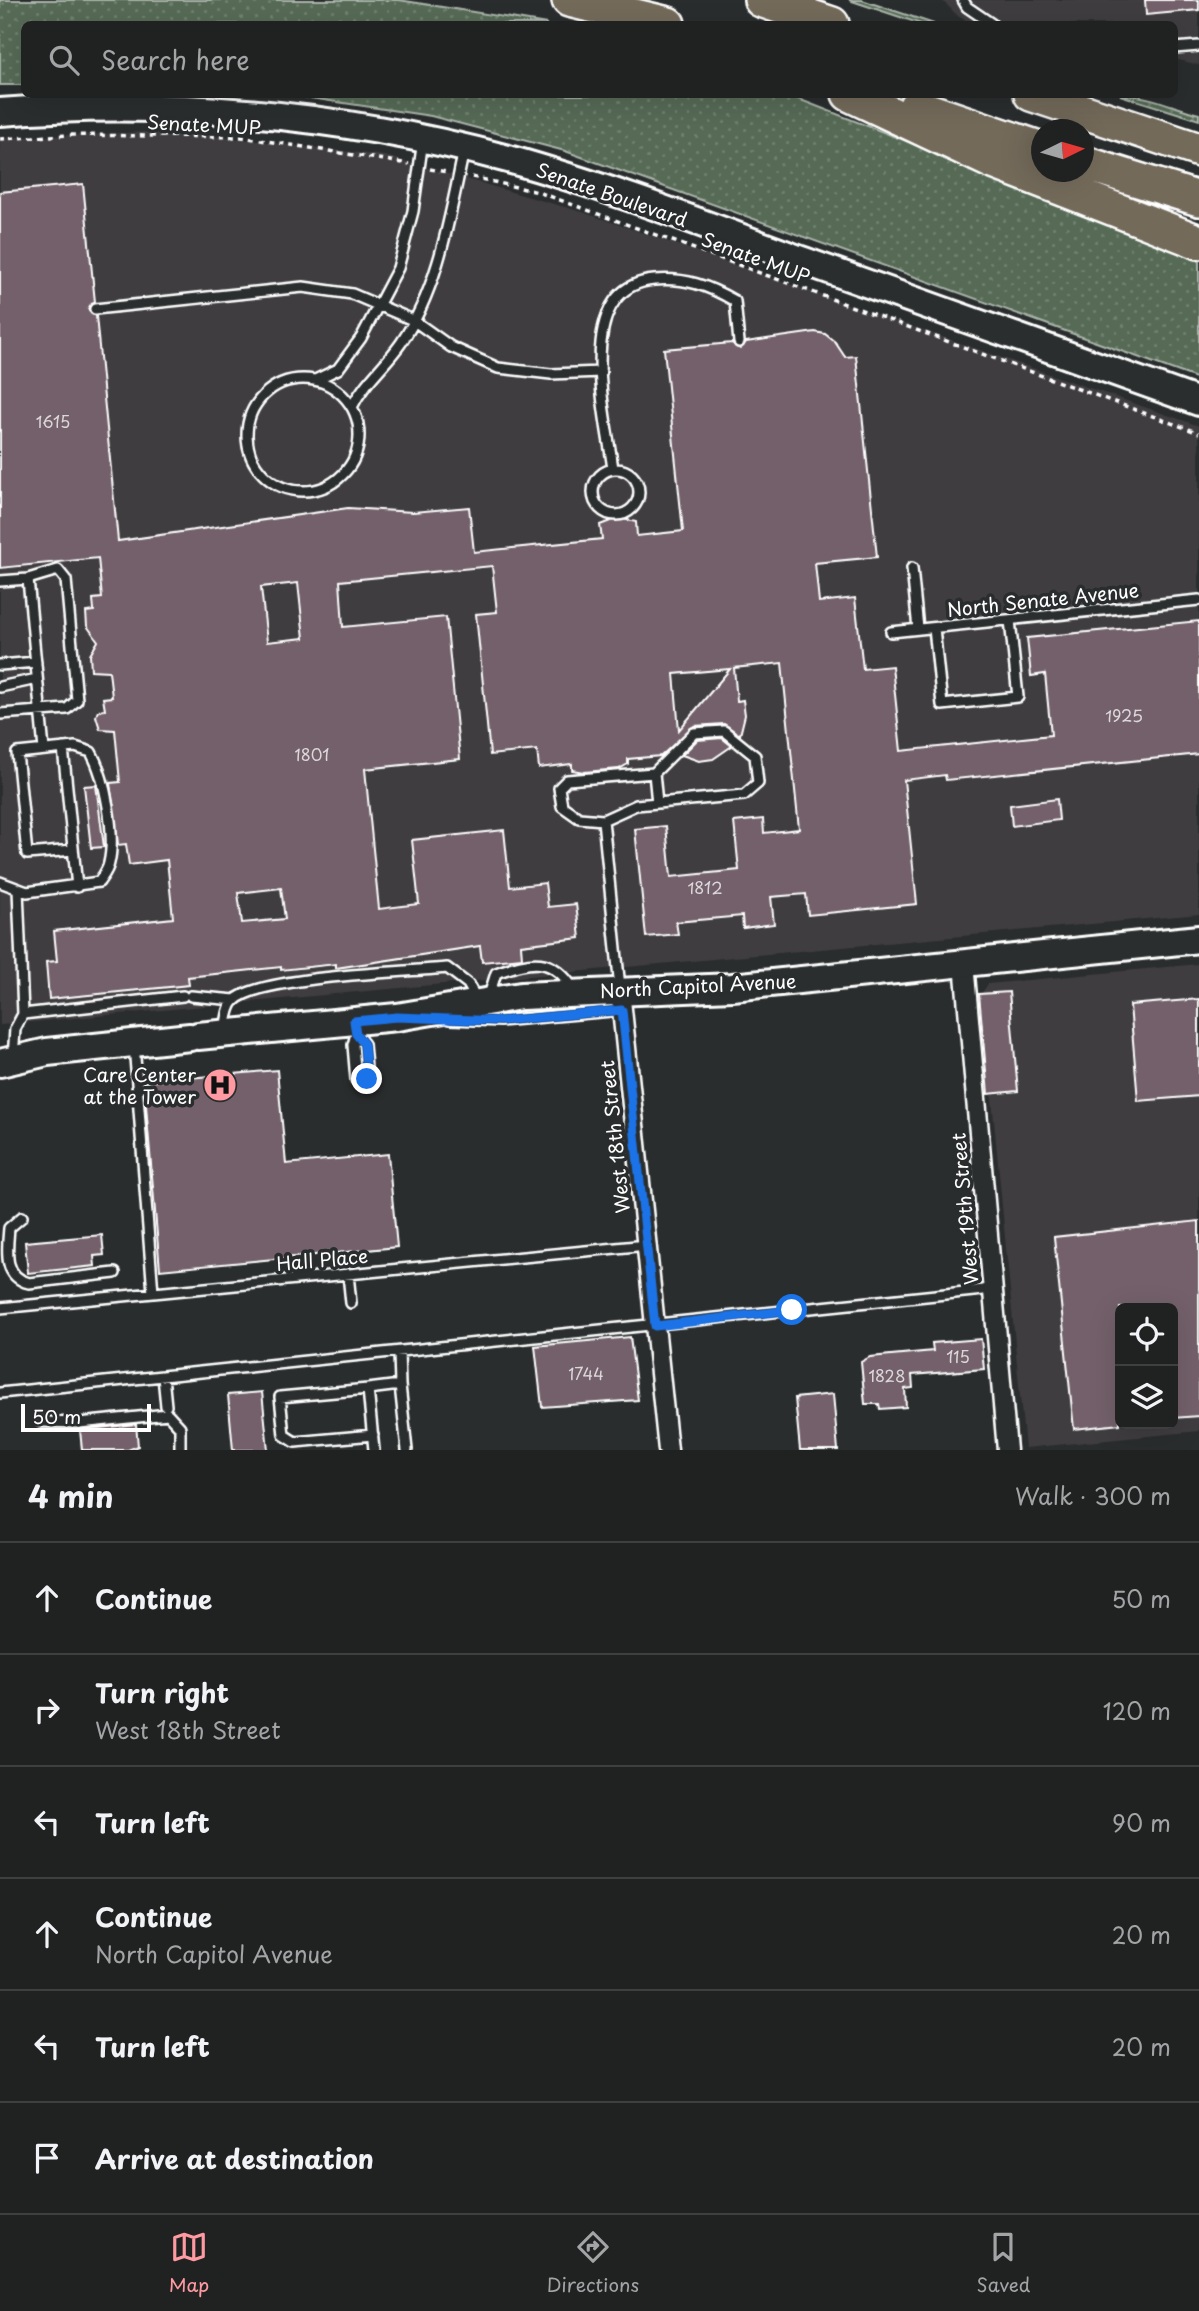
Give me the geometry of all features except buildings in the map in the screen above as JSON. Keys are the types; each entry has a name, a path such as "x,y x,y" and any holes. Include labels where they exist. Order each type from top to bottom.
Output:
{"highway":[{"path":"569,0 656,21"},
{"path":"761,0 823,21"},
{"path":"857,98 991,161 1199,242"},
{"path":"895,98 1031,145"},
{"path":"1043,98 1199,150"},
{"path":"1094,166 1199,199"}],"street":[{"name":"Senate Boulevard","path":"0,112 102,106 207,109 303,118 465,148 611,191 1199,402"},
{"name":"North Capitol Avenue","path":"6,1061 47,1052 134,1042 224,1034 355,1028 483,1001 575,992 622,1000 1199,939"},
{"name":"West 19th Street","path":"964,963 1007,1450"},
{"name":"West 18th Street","path":"622,1000 668,1450"}],"lane":[{"path":"963,0 967,7 988,21"},
{"path":"1178,48 1199,46"},
{"path":"315,380 338,369 360,338 398,268 413,211 423,139"},
{"path":"352,407 360,390 401,343 413,320 438,260 465,148"},
{"path":"613,469 601,372 602,324 615,298 640,281 672,278 707,285 735,302 739,342"},
{"path":"95,309 303,288 352,294 413,320 451,347 498,368 551,374 601,372"},
{"path":"298,379 315,380 342,395 352,407 358,424 359,442 354,459 344,474 330,485 313,491 295,491 270,480 253,460 247,443 248,425 254,408 265,394 280,384 298,379"},
{"path":"613,469 621,470 634,478 639,492 638,500 628,512 614,516 600,510 593,496 595,481 606,471 613,469"},
{"path":"912,568 918,629"},
{"path":"0,581 28,579 58,570 66,580 77,700 67,709 0,715"},
{"path":"28,579 44,750"},
{"name":"North Senate Avenue","path":"891,632 1199,600"},
{"path":"934,628 942,705 1018,697 1010,620"},
{"path":"0,665 36,662"},
{"path":"0,687 37,679"},
{"path":"724,731 755,756 758,783 744,795 657,803 636,804 603,820 579,818 562,806 559,788 567,780 654,773 694,733 724,731"},
{"path":"0,882 27,892 76,887 99,882 109,867 111,851 103,773 91,752 75,747 17,753 27,855 73,850"},
{"path":"63,748 76,887"},
{"path":"654,773 657,803"},
{"name":"West 18th Street","path":"603,820 622,1000"},
{"path":"6,1061 15,1028 23,1014 18,889"},
{"path":"224,1034 230,1007 235,1000 260,988 309,980 447,968 468,984 483,1001"},
{"path":"23,1014 187,996 235,1000"},
{"path":"397,1017 500,1021 622,1000"},
{"path":"355,1028 364,1044 367,1079"},
{"path":"355,1028 352,1045 356,1080"},
{"path":"134,1042 154,1245 153,1293"},
{"path":"22,1217 9,1228 7,1244 10,1273 16,1280 29,1283 115,1273"},
{"name":"Hall Place","path":"0,1308 647,1245"},
{"path":"348,1274 351,1303"},
{"path":"0,1393 993,1289"},
{"path":"399,1352 407,1450"},
{"path":"163,1376 166,1406"},
{"path":"373,1434 295,1442 284,1434 280,1397 400,1385"},
{"path":"368,1389 374,1450"},
{"path":"41,1422 79,1423 167,1414 180,1427 180,1450"}],"path":[{"name":"Senate MUP","path":"0,139 68,135 242,137 419,166 538,192 1199,433"}],"shaded area":[{"path":"942,0 1199,0 1199,65 1178,60 1178,21 968,21 959,17"},
{"path":"171,131 385,156 582,212 1199,426 1199,914 0,1025 0,138"},
{"path":"1199,964 1199,1431 1025,1448 982,993 988,984"}],"green space":[{"path":"0,0 399,0 528,21 21,21 21,85 0,85"},
{"path":"849,0 862,0 925,21 912,21"},
{"path":"310,98 796,98 1199,255 1199,379 565,151 431,116"},
{"path":"1129,98 1144,98 1199,114 1199,120"}],"place":[{"name":"Care Center at the Tower","path":"220,1085"}],"route":[{"path":"367,1079 364,1044 356,1034 354,1021 397,1017 500,1021 622,1010 655,1326 792,1310"}]}
